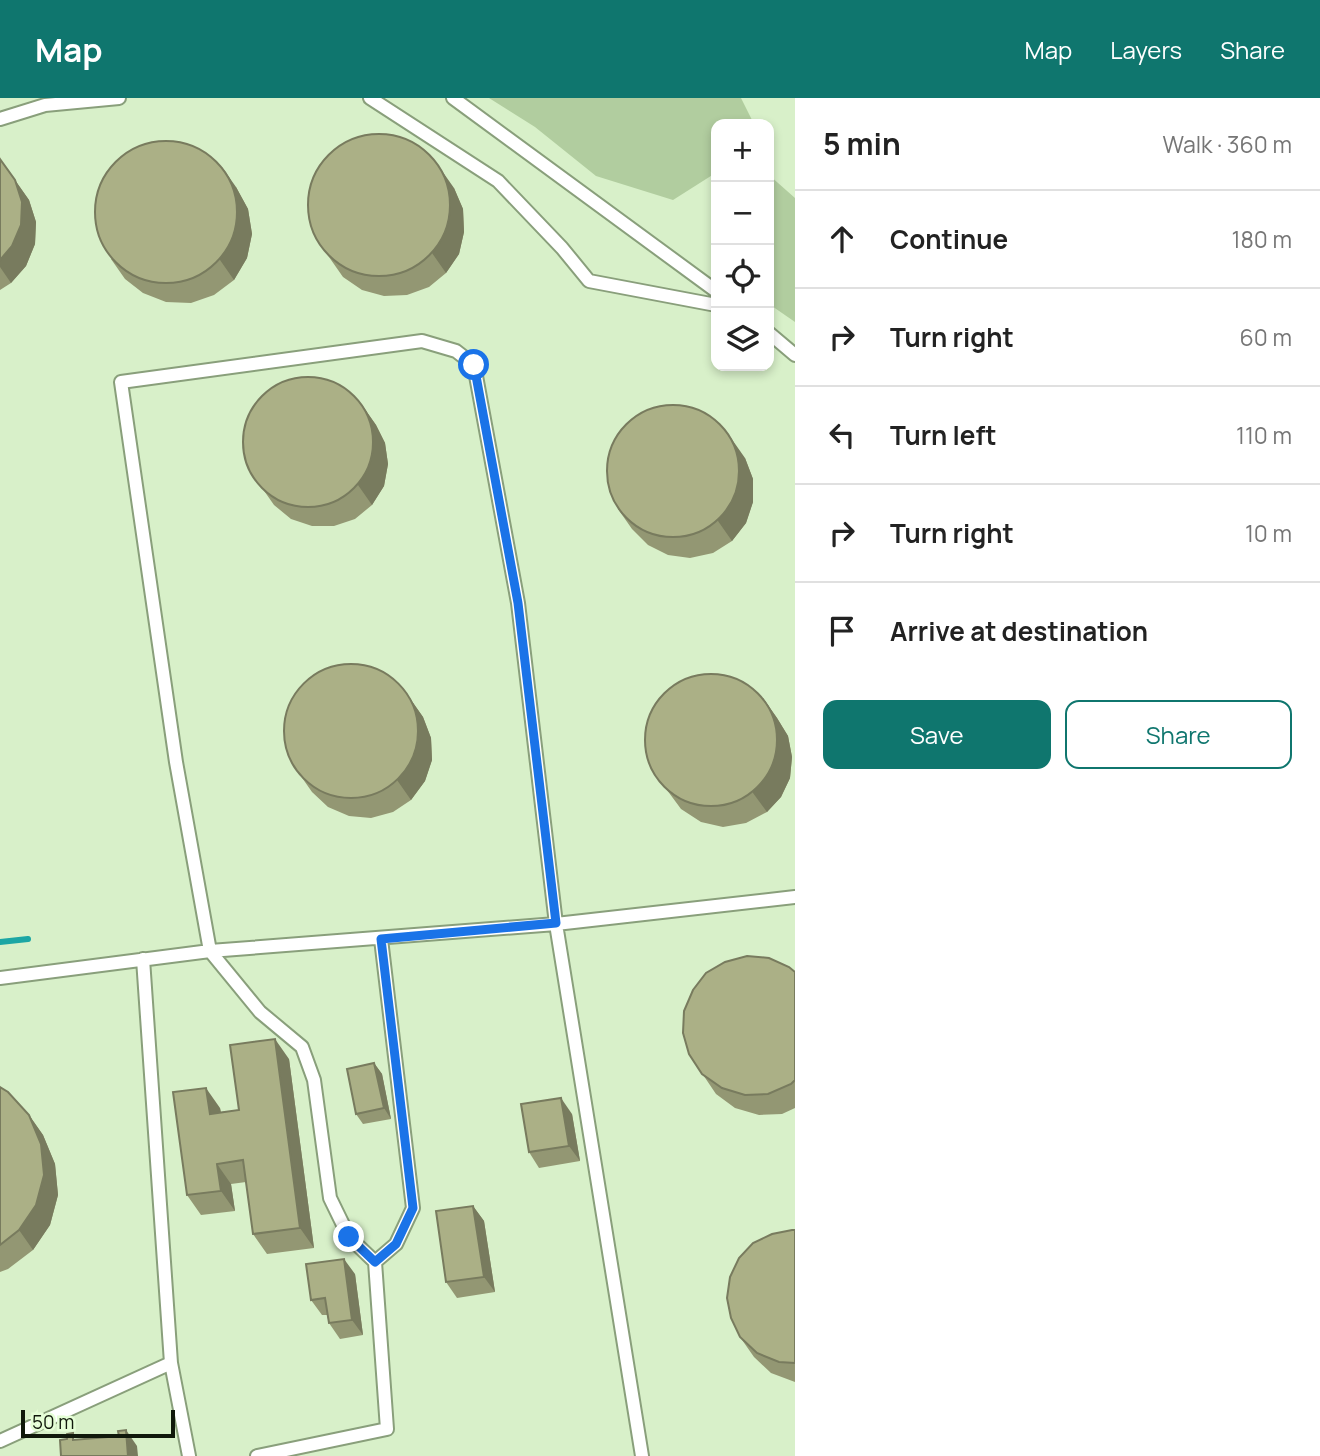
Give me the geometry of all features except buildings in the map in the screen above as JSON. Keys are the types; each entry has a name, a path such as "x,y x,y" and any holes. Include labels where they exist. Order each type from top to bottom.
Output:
{"lane":[{"path":"0,119 46,105 119,98"},
{"path":"370,98 498,181 562,248 589,281 711,304"},
{"path":"453,98 711,287"},
{"path":"774,337 795,355"},
{"path":"257,1456 387,1429 375,1262 349,1237 330,1198 314,1080 302,1047 260,1012 210,951 176,762 121,382 422,341 456,351 474,365 518,603 556,923 642,1456"},
{"path":"0,978 210,951 556,923 795,897"},
{"path":"375,1262 396,1244 413,1208 381,939"},
{"path":"143,959 171,1363 189,1456"},
{"path":"0,1441 171,1363"}],"green space":[{"path":"489,98 741,98 752,119 711,119 711,176 673,200 596,176 535,127"},
{"path":"774,179 795,198 795,322 774,307"}],"waterway":[{"path":"0,942 28,939"}],"route":[{"path":"349,1237 375,1262 396,1244 413,1208 381,939 556,923 518,603 474,365"}]}
